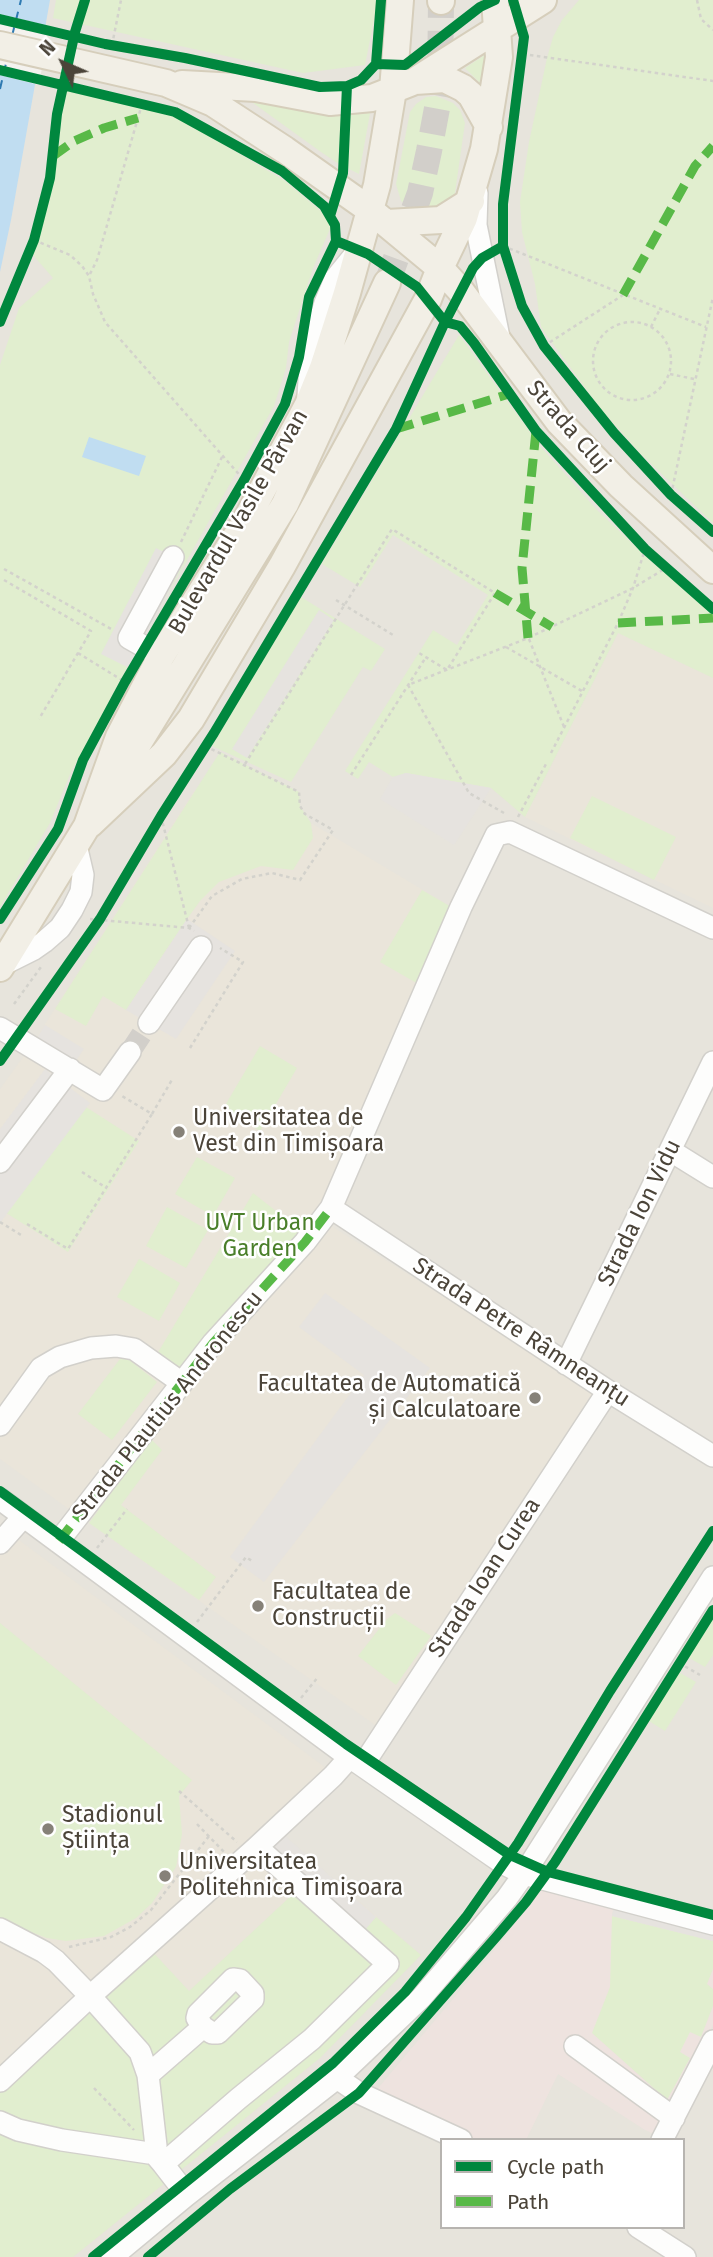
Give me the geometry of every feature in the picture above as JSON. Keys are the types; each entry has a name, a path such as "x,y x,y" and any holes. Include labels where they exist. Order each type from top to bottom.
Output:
{"main road":[{"name":"Bulevardul Vasile Pârvan","path":"1,966 82,836 119,737 161,656 244,524 308,405 323,368 358,250 378,216 377,185 404,85 400,0"},
{"name":"Bulevardul Vasile Pârvan","path":"82,836 164,754 191,719 312,512 427,301 474,189 489,127 499,57 495,0"},
{"path":"0,45 166,83 257,88 330,102 372,98 404,85 498,30 543,0"},
{"path":"404,85 444,79 463,88 471,95 489,127"},
{"name":"Strada Cluj","path":"166,83 213,103 234,116 378,216 440,268 575,439 713,570"},
{"path":"378,216 440,220 474,189"},
{"path":"82,836 285,504 387,283"}],"street":[{"path":"474,189 476,225 500,342"},
{"path":"161,656 128,638 173,558"},
{"path":"513,826 713,928"},
{"name":"Strada Plautius Andronescu","path":"58,1542 213,1343 305,1242 331,1208 461,907 496,835 513,826"},
{"path":"149,1023 204,941"},
{"path":"0,1028 103,1090 130,1052"},
{"name":"Strada Ion Vidu","path":"566,1364 713,1062"},
{"path":"0,1161 70,1069"},
{"path":"671,1151 713,1177"},
{"name":"Strada Petre Râmneanțu","path":"331,1208 566,1364 713,1456"},
{"path":"0,1425 41,1368 60,1357 91,1348 116,1346 134,1349 182,1383"},
{"name":"Strada Ioan Curea","path":"0,2081 333,1776 357,1761 608,1391"},
{"path":"0,1499 357,1761 504,1864 524,1874 713,1924"},
{"path":"0,1543 23,1517"},
{"path":"112,2257 337,2078 421,1998 499,1908 524,1874 713,1577"},
{"path":"158,2158 238,2099 312,2039 387,1964 253,1850"},
{"path":"0,1929 22,1938 52,1958 140,2052 148,2075 158,2158"},
{"path":"148,2075 203,2028"},
{"path":"664,2138 713,2041"},
{"path":"575,2046 674,2118"},
{"path":"337,2078 359,2093 457,2138"},
{"path":"0,2122 18,2130 62,2140 149,2153 158,2158 187,2195"},
{"path":"641,2229 685,2257"}],"path":[{"path":"111,45 121,0"},
{"path":"697,0 701,19 713,30"},
{"path":"523,54 713,81"},
{"path":"89,276 97,260 142,104"},
{"path":"34,240 70,255 82,266 89,276 93,294 105,322 244,480"},
{"path":"503,247 706,327"},
{"path":"544,346 623,295"},
{"path":"671,495 713,297"},
{"path":"651,327 659,309"},
{"path":"636,322 651,327 665,339 671,355 670,374 662,388 649,397 633,401 617,398 604,390 595,376 592,360 596,345 606,331 620,324 636,322"},
{"path":"670,374 695,380"},
{"path":"173,558 222,457"},
{"path":"245,764 392,529 495,593 447,670"},
{"path":"551,754 618,623 645,549"},
{"path":"408,685 528,638 633,588 666,568"},
{"path":"4,569 128,638"},
{"path":"4,580 91,631 39,719"},
{"path":"336,600 393,635"},
{"path":"528,638 564,727"},
{"path":"506,647 583,691"},
{"path":"78,653 125,682"},
{"path":"419,653 447,670"},
{"path":"351,775 426,657"},
{"path":"408,685 469,793 513,826 546,764"},
{"path":"189,928 212,896 242,879 272,873 300,880 333,830 305,814 300,806 299,792 205,746"},
{"path":"316,820 319,815"},
{"path":"161,816 189,928 204,941 243,962 190,1048"},
{"path":"311,864 316,867"},
{"path":"100,919 189,928"},
{"path":"27,1224 68,1249 173,1078"},
{"path":"116,1092 152,1114"},
{"path":"82,1172 105,1187"},
{"path":"0,1222 21,1235"},
{"path":"97,1548 127,1509"},
{"path":"182,1625 195,1627 246,1557 252,1561"},
{"path":"679,1663 700,1675"},
{"path":"303,1712 296,1701 318,1677"},
{"path":"179,1791 253,1850"},
{"path":"197,1824 224,1852"},
{"path":"52,1958 66,1947 111,1937 130,1927 151,1910 209,1836"},
{"path":"94,2088 158,2158"}],"shaded area":[{"path":"0,0 713,0 713,2257 0,2257"},
{"path":"156,548 184,562 129,668 101,654"},
{"path":"319,610 334,620 247,758 232,749"},
{"path":"618,633 713,678 713,908 525,817"},
{"path":"406,773 491,788 454,845 380,799 393,777"},
{"name":"Universitatea de Vest din Timișoara","path":"194,791 313,838 311,823 453,908 339,1175 304,1233 70,1510 0,1459 0,1089 31,1046"},
{"path":"187,919 235,951 176,1039 126,1010"},
{"path":"45,1025 84,1049 70,1069 31,1047"},
{"path":"45,1069 90,1103 0,1223 0,1129"},
{"path":"328,1224 594,1391 378,1727 89,1523 167,1418"},
{"path":"325,1293 430,1368 264,1582 230,1557 364,1375 299,1327"},
{"name":"Universitatea Politehnica Timișoara","path":"0,1526 322,1765 338,1780 283,1835 421,1955 320,2058 73,2257 0,2257"},
{"path":"283,1834 376,1917 351,1946 258,1863"},
{"path":"541,1889 614,1905 612,1916 713,1941 713,2025 663,2138 645,2130 558,2074 527,2138 474,2138 374,2093 499,1944"},
{"path":"614,1905 713,1929 713,1941 612,1916"}],"green space":[{"path":"56,0 378,0 365,65 303,73 53,18"},
{"path":"579,0 713,0 713,523 640,453 600,408 541,327 535,284 522,232 520,202 529,142 553,37 562,20"},
{"path":"486,54 485,88 465,68"},
{"path":"67,91 174,115 285,181 329,218 330,229 313,268 289,342 286,368 274,406 144,636 70,774 50,823 0,907 0,365 19,308 53,278 33,255 55,170"},
{"path":"436,96 453,103 460,110 465,123 455,193 450,202 442,208 416,212 401,201 396,184 410,112 426,97"},
{"path":"249,100 371,108 359,174 321,152"},
{"path":"459,335 540,446 597,510 656,566 713,610 713,678 618,633 525,817 491,788 406,773 393,777 369,762 358,779 345,771 433,630 457,645 488,595 393,535 360,587 322,564"},
{"path":"301,597 385,649 371,671 363,667 291,782 212,746"},
{"path":"220,752 299,792 300,806 311,823 313,838 293,870 261,866 219,882 200,901 126,1010 103,996 86,1026 55,1009"},
{"path":"592,796 676,837 654,880 570,838"},
{"path":"422,890 453,908 420,985 380,962"},
{"path":"260,1046 297,1068 260,1131 223,1109"},
{"path":"75,1100 139,1141 68,1252 3,1211"},
{"path":"197,1157 235,1178 213,1216 175,1194"},
{"name":"UVT Urban Garden","path":"253,1193 304,1233 179,1372 157,1354"},
{"path":"167,1207 208,1230 186,1268 146,1246"},
{"path":"139,1259 180,1283 159,1321 117,1297"},
{"path":"123,1355 157,1382 112,1440 78,1414"},
{"path":"151,1439 162,1450 121,1505 216,1577 199,1600 89,1523"},
{"path":"713,1610 713,1655 705,1667 684,1655"},
{"path":"395,1613 431,1636 396,1685 358,1656 386,1620"},
{"path":"0,1623 192,1780 179,1796 182,1834 176,1867 152,1903 136,1918 104,1936 66,1941 47,1938 0,1917"},
{"path":"675,1670 696,1682 665,1731 644,1718"},
{"path":"293,1894 351,1945 376,1917 421,1955 320,2058 73,2257 0,2257 0,2090 150,1949 189,1991"},
{"path":"612,1916 713,1941 713,1969 707,1984 713,1989 713,2006 701,2037 690,2032 680,2052 690,2058 667,2100 592,2033 610,1987"}],"water":[{"path":"0,0 50,0 0,272"},
{"path":"89,437 146,456 139,476 82,457"}],"pier":[{"path":"0,14 49,26 39,85 0,75"}],"ferry route":[{"path":"12,36 21,0"},
{"path":"0,89 7,59"}],"tunnel":[{"path":"387,283 420,193 429,151 440,92 441,1"},
{"path":"130,1052 149,1023"}],"marked path":[{"path":"53,156 74,141 138,118"},
{"path":"623,295 695,166 713,146"},
{"path":"396,429 509,394"},
{"path":"528,638 522,568 536,431"},
{"path":"495,593 552,627"},
{"path":"618,623 713,618"},
{"path":"59,1541 213,1343 305,1242 331,1208"}],"cycle path":[{"path":"0,322 34,240 50,178 57,114 85,0"},
{"path":"0,19 105,44 320,87 347,86 361,80 376,64 381,0"},
{"path":"376,64 405,65 480,7 495,0"},
{"path":"513,0 524,37 503,204 503,246 522,306 544,346 614,433 671,495 713,532"},
{"path":"0,70 175,112 282,171 324,206 335,225 336,241 309,297 299,357 285,404 83,760 58,829 0,919"},
{"path":"330,216 343,173 347,86"},
{"path":"336,241 368,254 417,287 445,322 460,326 536,431 645,549 713,609"},
{"path":"0,1061 100,919 396,429 473,268 482,258 503,246"},
{"path":"0,1491 346,1744 510,1855 548,1872 713,1915"},
{"path":"93,2257 333,2063 405,1992 466,1917 518,1843 610,1691 713,1531"},
{"path":"148,2257 230,2189 359,2093 497,1936 555,1862 713,1610"}],"place":[{"name":"Universitatea de Vest din Timișoara","path":"179,1132"},
{"name":"Facultatea de Automatică și Calculatoare","path":"535,1398"},
{"name":"Facultatea de Construcții","path":"258,1606"},
{"name":"Stadionul Știința","path":"48,1829"},
{"name":"Universitatea Politehnica Timișoara","path":"165,1876"}]}
